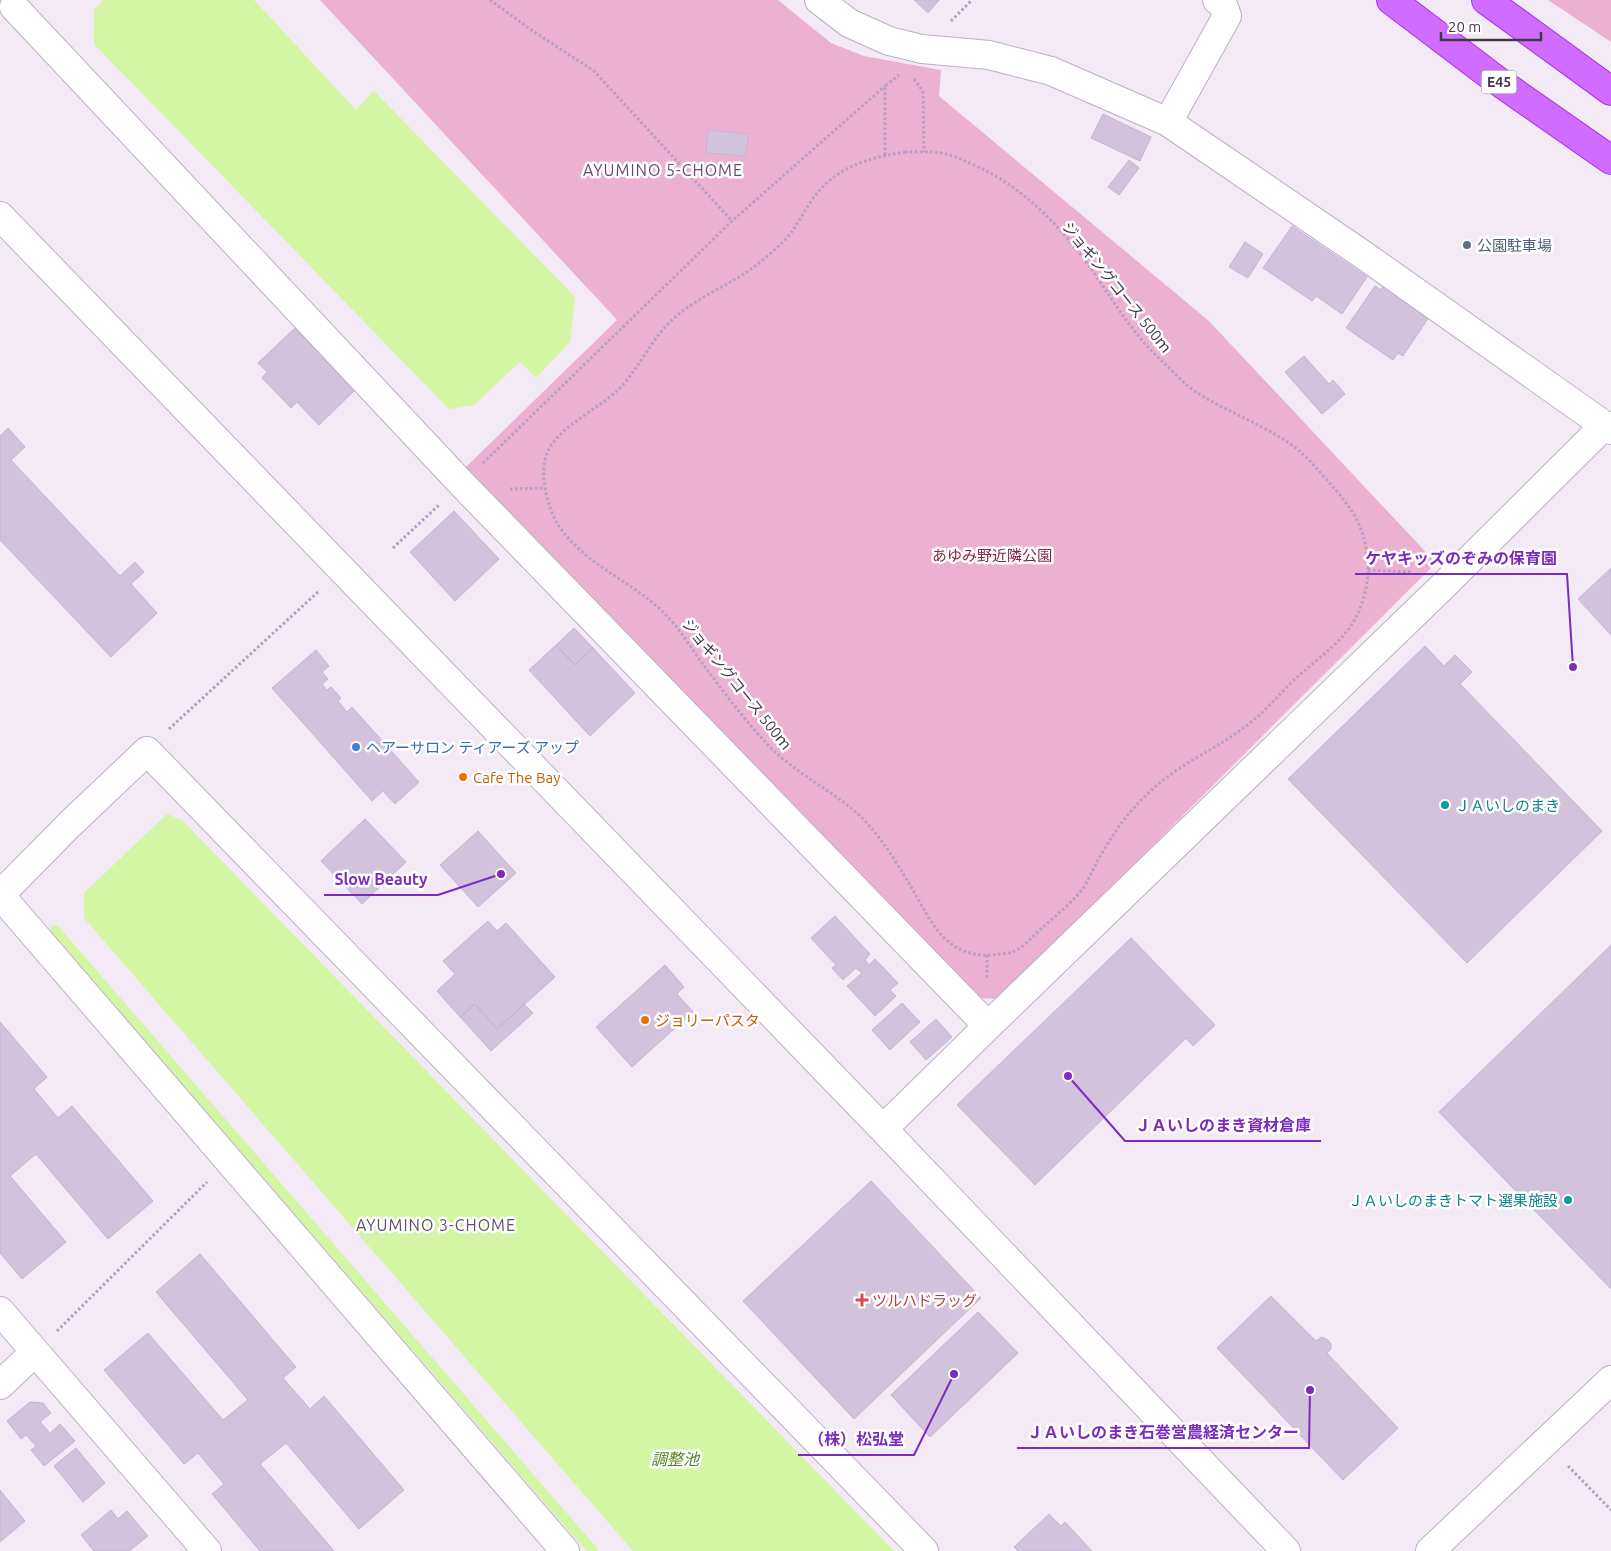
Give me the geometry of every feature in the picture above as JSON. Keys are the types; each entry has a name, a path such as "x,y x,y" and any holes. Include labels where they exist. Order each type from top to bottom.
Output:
{"highway":[{"name":"E45","path":"1391,0 1495,79 1611,160"},
{"path":"1486,0 1611,91"}],"street":[{"path":"819,0 849,23 889,41 922,49 989,54 1051,71 1168,122 1362,254 1608,428 883,1129"},
{"path":"1168,122 1227,16 1223,5 1217,0"},
{"path":"12,9 462,484 988,1026"},
{"path":"0,216 883,1129 1286,1551"},
{"path":"565,1551 0,895 70,824 147,751 924,1551"},
{"path":"0,1311 207,1551"},
{"path":"0,1385 35,1352"},
{"path":"1430,1551 1611,1380"}],"path":[{"path":"490,0 594,71 732,221"},
{"path":"393,548 462,484 732,221 885,86 900,75"},
{"path":"912,77 923,91 924,152"},
{"path":"885,86 885,155"},
{"name":"ジョギングコース 500ｍ","path":"905,152 924,152 956,156 1009,183 1026,197 1072,245 1133,330 1159,359 1196,392 1272,432 1311,461 1342,496 1357,517 1364,538 1368,570 1368,580 1356,618 1346,633 1290,683 1263,713 1218,747 1189,762 1160,783 1136,805 1118,827 1084,887 1032,937 1014,952 986,955 967,954 952,945 938,932 896,863 866,822 843,802 790,765 770,747 710,674 667,616 635,589 589,557 569,539 558,525 548,506 545,488 547,454 559,436 616,392 633,374 667,325 711,291 744,274 789,236 823,185 840,172 870,158 905,152"},
{"path":"1368,570 1427,572 1442,587"},
{"path":"167,731 321,588"},
{"path":"35,1352 228,1160"},
{"path":"1568,1466 1611,1510"}],"green space":[{"name":"あゆみ野近隣公園","path":"320,0 778,0 831,43 864,56 941,70 939,96 1209,321 1436,563 999,999 976,998 466,467 617,320"},
{"path":"1548,0 1611,0 1611,42"}],"water":[{"path":"103,0 254,0 356,110 374,91 575,297 570,342 536,378 520,362 474,405 449,409 94,44 94,10"},
{"name":"調整池","path":"167,814 182,820 894,1551 633,1551 84,918 84,893"}],"building":[{"path":"914,0 939,0 928,13"},
{"path":"1103,114 1151,137 1140,161 1091,138"},
{"path":"708,130 749,134 745,156 706,153"},
{"path":"1129,160 1139,168 1119,195 1108,187"},
{"path":"1292,226 1367,277 1342,314 1316,296 1312,301 1263,268"},
{"path":"1245,242 1263,254 1248,278 1229,267"},
{"path":"1385,283 1431,314 1403,356 1398,353 1393,360 1346,328 1375,286 1381,290"},
{"path":"295,328 354,391 319,425 297,402 291,408 262,378 267,372 258,363"},
{"path":"1304,356 1329,384 1333,380 1345,394 1322,414 1285,372"},
{"path":"8,428 25,447 11,460 120,576 135,562 144,572 131,584 157,613 111,657 0,540 0,436"},
{"path":"454,511 499,559 455,601 410,552"},
{"path":"1611,568 1611,635 1578,599"},
{"path":"574,628 593,648 575,665 556,645"},
{"path":"556,645 575,665 593,648 635,693 590,736 529,670"},
{"name":"ＪＡいしのまき","path":"1425,646 1444,666 1455,655 1472,672 1460,684 1602,831 1467,963 1288,779"},
{"name":"ヘアーサロン ティアーズ アップ","path":"316,650 329,666 322,672 328,679 322,684 327,690 331,687 341,698 338,701 347,712 352,707 419,782 395,804 383,791 372,801 272,688"},
{"path":"365,819 406,862 362,904 321,861"},
{"path":"478,831 516,873 478,907 440,865"},
{"path":"835,916 870,954 865,960 869,965 875,959 898,983 890,990 896,996 875,1016 847,986 862,973 856,968 843,980 832,968 836,965 811,938"},
{"path":"488,921 497,931 506,923 555,977 497,1029 475,1004 460,1017 437,991 455,974 443,961"},
{"path":"1131,938 1215,1025 1193,1046 1186,1038 1035,1185 957,1105"},
{"name":"ＪＡいしのまきトマト選果施設","path":"1611,945 1611,1289 1439,1112"},
{"name":"ジョリーパスタ","path":"665,965 684,987 677,994 693,1012 632,1067 596,1027"},
{"path":"902,1003 920,1022 890,1050 872,1030"},
{"path":"475,1004 497,1029 524,1004 533,1013 491,1051 460,1017"},
{"path":"936,1019 952,1037 926,1060 910,1042"},
{"path":"0,1022 47,1077 34,1089 58,1118 72,1106 153,1201 108,1239 36,1154 10,1176 66,1242 22,1279 0,1253"},
{"name":"ツルハドラッグ","path":"871,1181 981,1298 854,1419 743,1301"},
{"path":"200,1254 296,1367 283,1378 310,1409 324,1396 404,1490 359,1529 286,1443 260,1464 334,1551 260,1551 212,1494 224,1484 198,1453 184,1464 104,1370 148,1333 223,1420 248,1400 156,1292"},
{"path":"1271,1296 1316,1341 1322,1337 1328,1340 1331,1344 1331,1349 1327,1353 1398,1428 1343,1480 1217,1348"},
{"path":"978,1312 1018,1353 930,1437 891,1395"},
{"path":"30,1402 43,1403 51,1413 40,1422 50,1433 60,1424 75,1441 44,1466 31,1450 36,1446 26,1435 21,1439 7,1421"},
{"path":"76,1448 105,1483 83,1502 54,1466"},
{"path":"0,1490 25,1521 0,1542"},
{"path":"111,1510 118,1519 127,1511 148,1536 129,1551 94,1551 81,1535"},
{"path":"1049,1514 1061,1526 1065,1522 1092,1551 1018,1551 1014,1547"}],"waterway":[{"path":"55,930 593,1551"}],"place":[{"name":"公園駐車場","path":"1467,245"},
{"name":"ケヤキッズのぞみの保育園","path":"1573,667"},
{"name":"ヘアーサロン ティアーズ アップ","path":"356,747"},
{"name":"Cafe The Bay","path":"463,777"},
{"name":"ＪＡいしのまき","path":"1445,805"},
{"name":"Slow Beauty","path":"501,874"},
{"name":"ジョリーパスタ","path":"645,1020"},
{"name":"ＪＡいしのまき資材倉庫","path":"1068,1076"},
{"name":"ＪＡいしのまきトマト選果施設","path":"1568,1200"},
{"name":"ツルハドラッグ","path":"862,1300"},
{"name":"（株）松弘堂","path":"954,1374"},
{"name":"ＪＡいしのまき石巻営農経済センター","path":"1310,1390"}],"district":[{"name":"AYUMINO 5-CHOME","path":"663,170"},
{"name":"AYUMINO 3-CHOME","path":"436,1225"}]}
